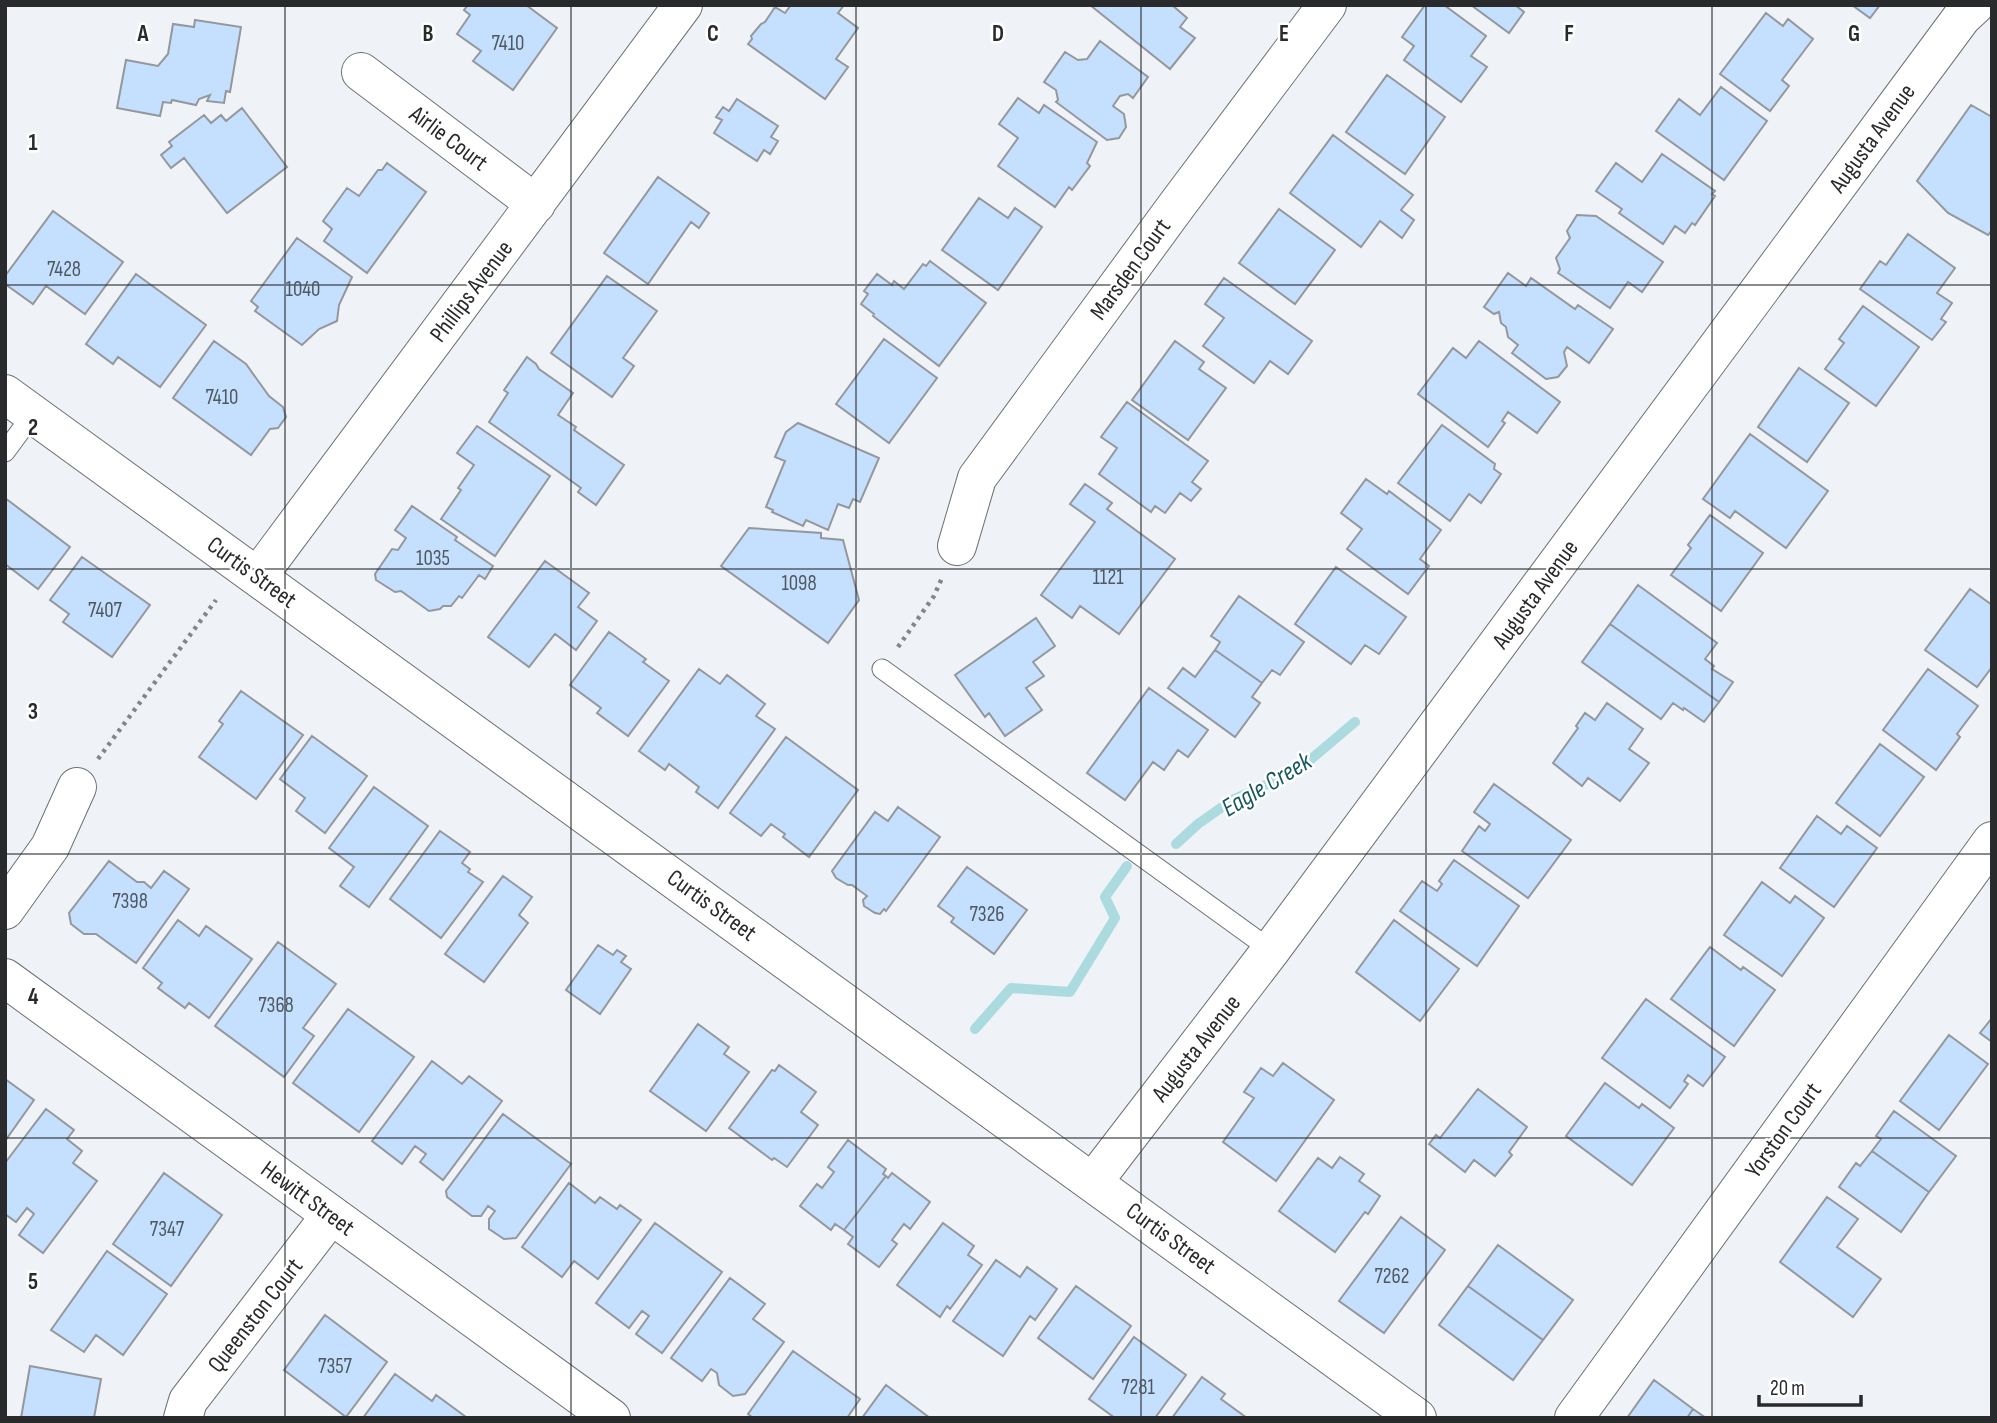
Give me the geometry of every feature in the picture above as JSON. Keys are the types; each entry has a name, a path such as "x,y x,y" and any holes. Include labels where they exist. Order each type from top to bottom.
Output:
{"street":[{"name":"Phillips Avenue","path":"258,576 683,5"},
{"name":"Marsden Court","path":"957,545 977,478 1327,5"},
{"name":"Augusta Avenue","path":"1093,1182 1271,950 1962,17 1975,5"},
{"name":"Airlie Court","path":"361,72 536,204"},
{"name":"Curtis Street","path":"19,404 1417,1418"},
{"path":"5,910 50,847 77,787"},
{"name":"Yorston Court","path":"1574,1418 1992,841"},
{"name":"Hewitt Street","path":"5,978 611,1418"},
{"name":"Queenston Court","path":"183,1418 188,1401 331,1214"}],"lane":[{"path":"5,452 19,404"},
{"path":"882,669 1271,950"}],"path":[{"path":"882,669 934,596 957,545"},
{"path":"77,787 216,600"}],"building":[{"path":"468,5 526,5 557,28 513,90 473,61 481,51 457,34 470,15 464,10"},
{"path":"791,5 844,5 838,13 858,28 836,59 848,67 825,99 748,44 751,36 775,7 785,13"},
{"path":"1090,5 1172,5 1187,18 1180,27 1195,38 1170,69"},
{"path":"1425,5 1444,5 1486,36 1471,56 1487,67 1461,102 1404,60 1414,46 1402,37"},
{"path":"1471,5 1515,5 1524,12 1509,33"},
{"path":"1852,5 1880,5 1870,18"},
{"path":"1766,13 1783,26 1788,19 1813,39 1782,80 1789,86 1770,111 1720,74"},
{"path":"195,20 241,27 230,92 226,91 224,103 207,101 210,95 199,99 196,105 172,100 171,103 163,102 160,116 117,108 126,60 158,66 168,54 173,24 194,27"},
{"path":"1100,41 1148,77 1133,98 1128,94 1120,96 1113,106 1124,114 1126,127 1119,138 1107,140 1056,102 1056,90 1044,82 1065,52 1078,60 1087,59"},
{"path":"1387,75 1445,117 1405,174 1346,132"},
{"path":"1721,87 1767,121 1724,180 1656,131 1679,99 1700,115"},
{"path":"1018,98 1039,113 1044,105 1097,142 1087,163 1090,166 1072,190 1069,187 1055,207 998,166 1018,138 999,124"},
{"path":"737,99 778,126 771,137 778,141 770,154 764,150 757,161 714,133 722,120 716,117 723,107 729,111"},
{"path":"1971,105 1992,117 1992,230 1988,235 1948,213 1917,181"},
{"path":"242,108 287,167 227,213 184,158 171,168 161,155 172,146 169,142 204,115 211,123 221,115 226,121"},
{"path":"1333,135 1413,195 1401,210 1414,220 1402,238 1380,221 1361,247 1290,193"},
{"path":"1662,154 1715,191 1712,194 1715,196 1695,225 1692,223 1685,233 1675,226 1663,244 1619,213 1622,209 1596,191 1616,163 1642,182"},
{"path":"387,163 426,192 367,273 324,241 332,229 323,221 347,188 359,196 378,170 382,170"},
{"path":"658,177 709,213 699,228 691,222 648,284 604,253"},
{"path":"979,198 1008,218 1015,208 1042,227 998,290 942,250"},
{"path":"1279,209 1335,250 1295,304 1239,263"},
{"path":"53,211 123,262 85,314 46,286 33,304 5,284 5,276"},
{"path":"1577,215 1596,216 1663,262 1642,292 1628,282 1610,308 1558,273 1560,269 1556,258 1570,238 1567,231"},
{"path":"1908,234 1955,268 1937,293 1952,303 1941,319 1946,322 1932,340 1860,289 1880,261 1886,265"},
{"path":"297,238 352,277 339,305 337,321 319,329 302,345 255,311 258,307 251,301"},
{"path":"930,261 986,303 939,366 861,304 868,294 864,291 877,274 892,285 894,281 904,289 923,264 926,266"},
{"path":"1508,273 1526,286 1531,278 1575,309 1578,305 1613,329 1589,363 1567,347 1564,352 1567,366 1558,377 1546,379 1512,353 1518,345 1508,337 1499,312 1494,314 1484,307"},
{"path":"136,274 206,325 160,387 118,357 113,364 86,344"},
{"path":"607,276 657,311 623,358 634,366 612,397 551,353"},
{"path":"1224,278 1312,341 1288,374 1270,361 1254,383 1203,346 1224,318 1205,304"},
{"path":"1863,306 1919,347 1876,406 1825,369 1844,343 1839,339"},
{"path":"884,339 937,378 889,443 836,404"},
{"path":"214,341 246,364 269,396 283,407 286,417 278,428 270,429 251,455 173,398"},
{"path":"1175,341 1204,362 1199,369 1226,388 1188,440 1132,400"},
{"path":"1479,341 1560,402 1537,433 1508,412 1502,421 1505,423 1488,447 1418,394 1453,348 1466,358"},
{"path":"527,357 573,393 558,415 576,427 574,430 624,465 596,505 578,492 581,488 489,422 508,393 504,390"},
{"path":"1799,368 1849,403 1807,462 1758,427"},
{"path":"1127,402 1208,461 1192,482 1201,489 1191,501 1180,493 1165,513 1155,506 1151,512 1099,474 1117,448 1101,437"},
{"path":"798,423 879,458 860,502 853,499 849,508 838,504 828,530 806,520 803,526 766,507 785,461 775,457 786,432"},
{"path":"1442,425 1495,464 1494,469 1501,474 1481,503 1469,494 1450,521 1398,483"},
{"path":"477,426 550,476 495,556 441,519 474,465 457,453"},
{"path":"1750,434 1828,491 1786,548 1735,511 1730,518 1703,499"},
{"path":"1366,479 1387,494 1389,491 1441,530 1420,559 1429,566 1408,594 1347,549 1362,529 1341,513"},
{"path":"1085,484 1112,503 1107,509 1175,559 1119,634 1080,606 1072,618 1041,595 1095,522 1070,504"},
{"path":"5,498 70,547 38,589 5,564"},
{"path":"412,506 493,566 485,579 479,575 462,598 459,596 451,606 429,611 401,591 395,592 376,580 375,574 392,549 398,550 406,538 395,530"},
{"path":"1710,515 1763,553 1721,611 1671,575"},
{"path":"749,528 821,533 821,538 843,540 859,600 828,643 721,566"},
{"path":"82,557 150,605 112,657 63,622 69,614 50,600"},
{"path":"545,561 589,593 578,607 597,621 576,650 555,634 529,667 488,637"},
{"path":"1336,567 1406,617 1379,654 1365,645 1351,664 1295,624"},
{"path":"1638,585 1717,643 1705,659 1714,666 1712,669 1733,682 1719,702 1610,624"},
{"path":"1970,589 1992,605 1992,667 1977,687 1925,650"},
{"path":"1239,596 1304,642 1280,675 1272,670 1262,683 1215,650 1220,642 1211,636"},
{"path":"1036,618 1055,646 1033,662 1044,676 1026,688 1042,710 1005,736 989,713 985,717 955,675"},
{"path":"1610,624 1719,702 1704,722 1673,703 1661,719 1582,662"},
{"path":"609,632 646,659 643,662 669,681 628,736 597,713 601,708 570,685"},
{"path":"1215,650 1262,683 1252,697 1260,703 1235,737 1168,688 1183,668 1195,677"},
{"path":"699,669 720,684 727,675 765,704 756,716 775,729 718,808 696,792 699,787 669,764 665,770 639,751"},
{"path":"1928,669 1978,706 1957,734 1960,737 1936,770 1883,730"},
{"path":"1149,688 1208,730 1188,757 1178,750 1164,770 1153,762 1125,800 1087,773"},
{"path":"241,691 303,735 256,799 199,757 223,724 219,721"},
{"path":"1607,703 1643,729 1629,749 1649,763 1620,801 1588,778 1582,786 1553,763 1578,728 1576,726 1585,713 1595,720"},
{"path":"312,736 367,776 325,833 296,811 305,798 280,779"},
{"path":"786,737 858,790 809,857 771,824 761,836 730,813"},
{"path":"1880,744 1924,777 1880,836 1836,803"},
{"path":"1494,784 1571,840 1528,898 1462,851 1479,826 1485,831 1490,824 1474,812"},
{"path":"374,787 428,826 369,907 340,886 354,867 329,848"},
{"path":"898,807 940,837 886,911 884,909 880,914 864,906 863,900 867,896 836,878 832,871 875,812 888,821"},
{"path":"1817,816 1841,834 1847,826 1877,848 1834,907 1780,868"},
{"path":"440,831 470,852 462,863 470,869 468,872 483,882 441,938 390,899"},
{"path":"1454,860 1519,906 1477,966 1400,911 1422,881 1437,891 1442,884 1439,881"},
{"path":"109,861 137,882 144,882 151,888 164,871 189,889 136,963 96,934 84,934 71,924 69,913"},
{"path":"967,867 1027,910 994,954 951,922 954,918 938,906"},
{"path":"503,876 532,897 519,915 528,923 484,982 445,954"},
{"path":"1762,882 1790,903 1795,896 1824,918 1782,976 1724,935"},
{"path":"178,920 199,936 206,926 252,959 209,1018 189,1003 185,1008 158,988 162,983 143,968"},
{"path":"1394,920 1459,969 1420,1021 1356,972"},
{"path":"278,942 336,984 303,1028 314,1036 284,1077 215,1026"},
{"path":"598,945 613,955 617,950 626,956 621,962 631,969 600,1014 566,990"},
{"path":"1710,947 1775,990 1734,1046 1671,999"},
{"path":"1646,999 1725,1057 1703,1086 1688,1075 1684,1081 1688,1084 1670,1108 1602,1058"},
{"path":"348,1009 414,1057 359,1132 293,1083"},
{"path":"1992,1018 1992,1042 1980,1033"},
{"path":"698,1024 729,1047 724,1054 749,1072 706,1131 650,1091"},
{"path":"1949,1035 1988,1064 1939,1130 1900,1101"},
{"path":"432,1061 462,1084 469,1076 502,1101 443,1180 420,1162 426,1154 415,1146 402,1164 372,1141"},
{"path":"1283,1063 1334,1100 1276,1181 1223,1142 1254,1098 1244,1092 1261,1068 1273,1076"},
{"path":"779,1065 816,1092 801,1112 818,1125 787,1167 774,1158 772,1160 729,1128 772,1070 775,1071"},
{"path":"5,1079 34,1100 5,1141"},
{"path":"1605,1083 1639,1108 1642,1104 1674,1128 1632,1185 1566,1136"},
{"path":"1478,1089 1527,1127 1509,1152 1512,1155 1495,1176 1474,1160 1465,1172 1429,1144 1436,1135 1440,1138"},
{"path":"46,1109 74,1130 67,1139 82,1151 73,1163 97,1181 43,1253 19,1235 34,1214 27,1208 16,1222 5,1214 5,1163"},
{"path":"1894,1111 1956,1156 1929,1192 1872,1151 1881,1139 1876,1136"},
{"path":"503,1114 571,1164 516,1238 504,1239 489,1229 489,1219 495,1211 488,1206 481,1216 472,1216 447,1197 446,1191"},
{"path":"848,1140 886,1169 883,1174 886,1176 844,1230 835,1224 831,1230 800,1206 817,1184 822,1188 834,1172 828,1167"},
{"path":"1872,1151 1929,1192 1901,1232 1839,1187 1856,1163 1860,1166"},
{"path":"1340,1157 1364,1174 1359,1181 1380,1196 1335,1252 1279,1211 1318,1158 1332,1168"},
{"path":"164,1173 222,1215 171,1286 113,1244"},
{"path":"892,1173 930,1202 910,1229 904,1224 892,1240 897,1244 879,1267 848,1244 853,1237 844,1230 886,1176 888,1178"},
{"path":"569,1183 595,1203 600,1197 617,1209 620,1205 641,1220 598,1279 574,1261 562,1277 522,1247"},
{"path":"1827,1197 1858,1219 1837,1247 1881,1279 1853,1317 1780,1262"},
{"path":"1401,1217 1445,1250 1384,1333 1339,1301"},
{"path":"655,1223 722,1272 662,1353 636,1334 649,1316 642,1311 629,1328 596,1303"},
{"path":"943,1223 974,1246 968,1255 982,1265 950,1309 947,1306 940,1317 897,1285"},
{"path":"1498,1245 1573,1300 1543,1340 1468,1286"},
{"path":"107,1251 167,1294 123,1355 96,1335 84,1352 51,1330"},
{"path":"996,1260 1020,1277 1027,1267 1057,1289 1035,1320 1030,1316 1003,1356 953,1321"},
{"path":"730,1278 765,1304 753,1319 784,1342 745,1394 733,1396 719,1385 717,1373 711,1369 702,1381 671,1358"},
{"path":"1076,1286 1131,1326 1093,1379 1038,1338"},
{"path":"1468,1286 1543,1340 1513,1380 1439,1325"},
{"path":"325,1315 387,1362 346,1417 284,1370"},
{"path":"1134,1337 1186,1375 1155,1418 1115,1418 1089,1399"},
{"path":"793,1351 860,1399 847,1418 753,1418 748,1414"},
{"path":"30,1366 101,1379 94,1418 21,1418"},
{"path":"395,1374 432,1401 436,1395 466,1417 363,1418"},
{"path":"1202,1377 1225,1394 1221,1399 1247,1418 1172,1418"},
{"path":"1654,1380 1693,1409 1687,1418 1627,1418"},
{"path":"886,1385 930,1418 862,1418"},
{"path":"1693,1409 1706,1418 1687,1418"}],"waterway":[{"name":"Eagle Creek","path":"1176,844 1198,824 1232,800 1297,771 1355,722"},
{"name":"Eagle Creek","path":"975,1029 1011,988 1070,992 1115,918 1105,897 1127,866"}]}
